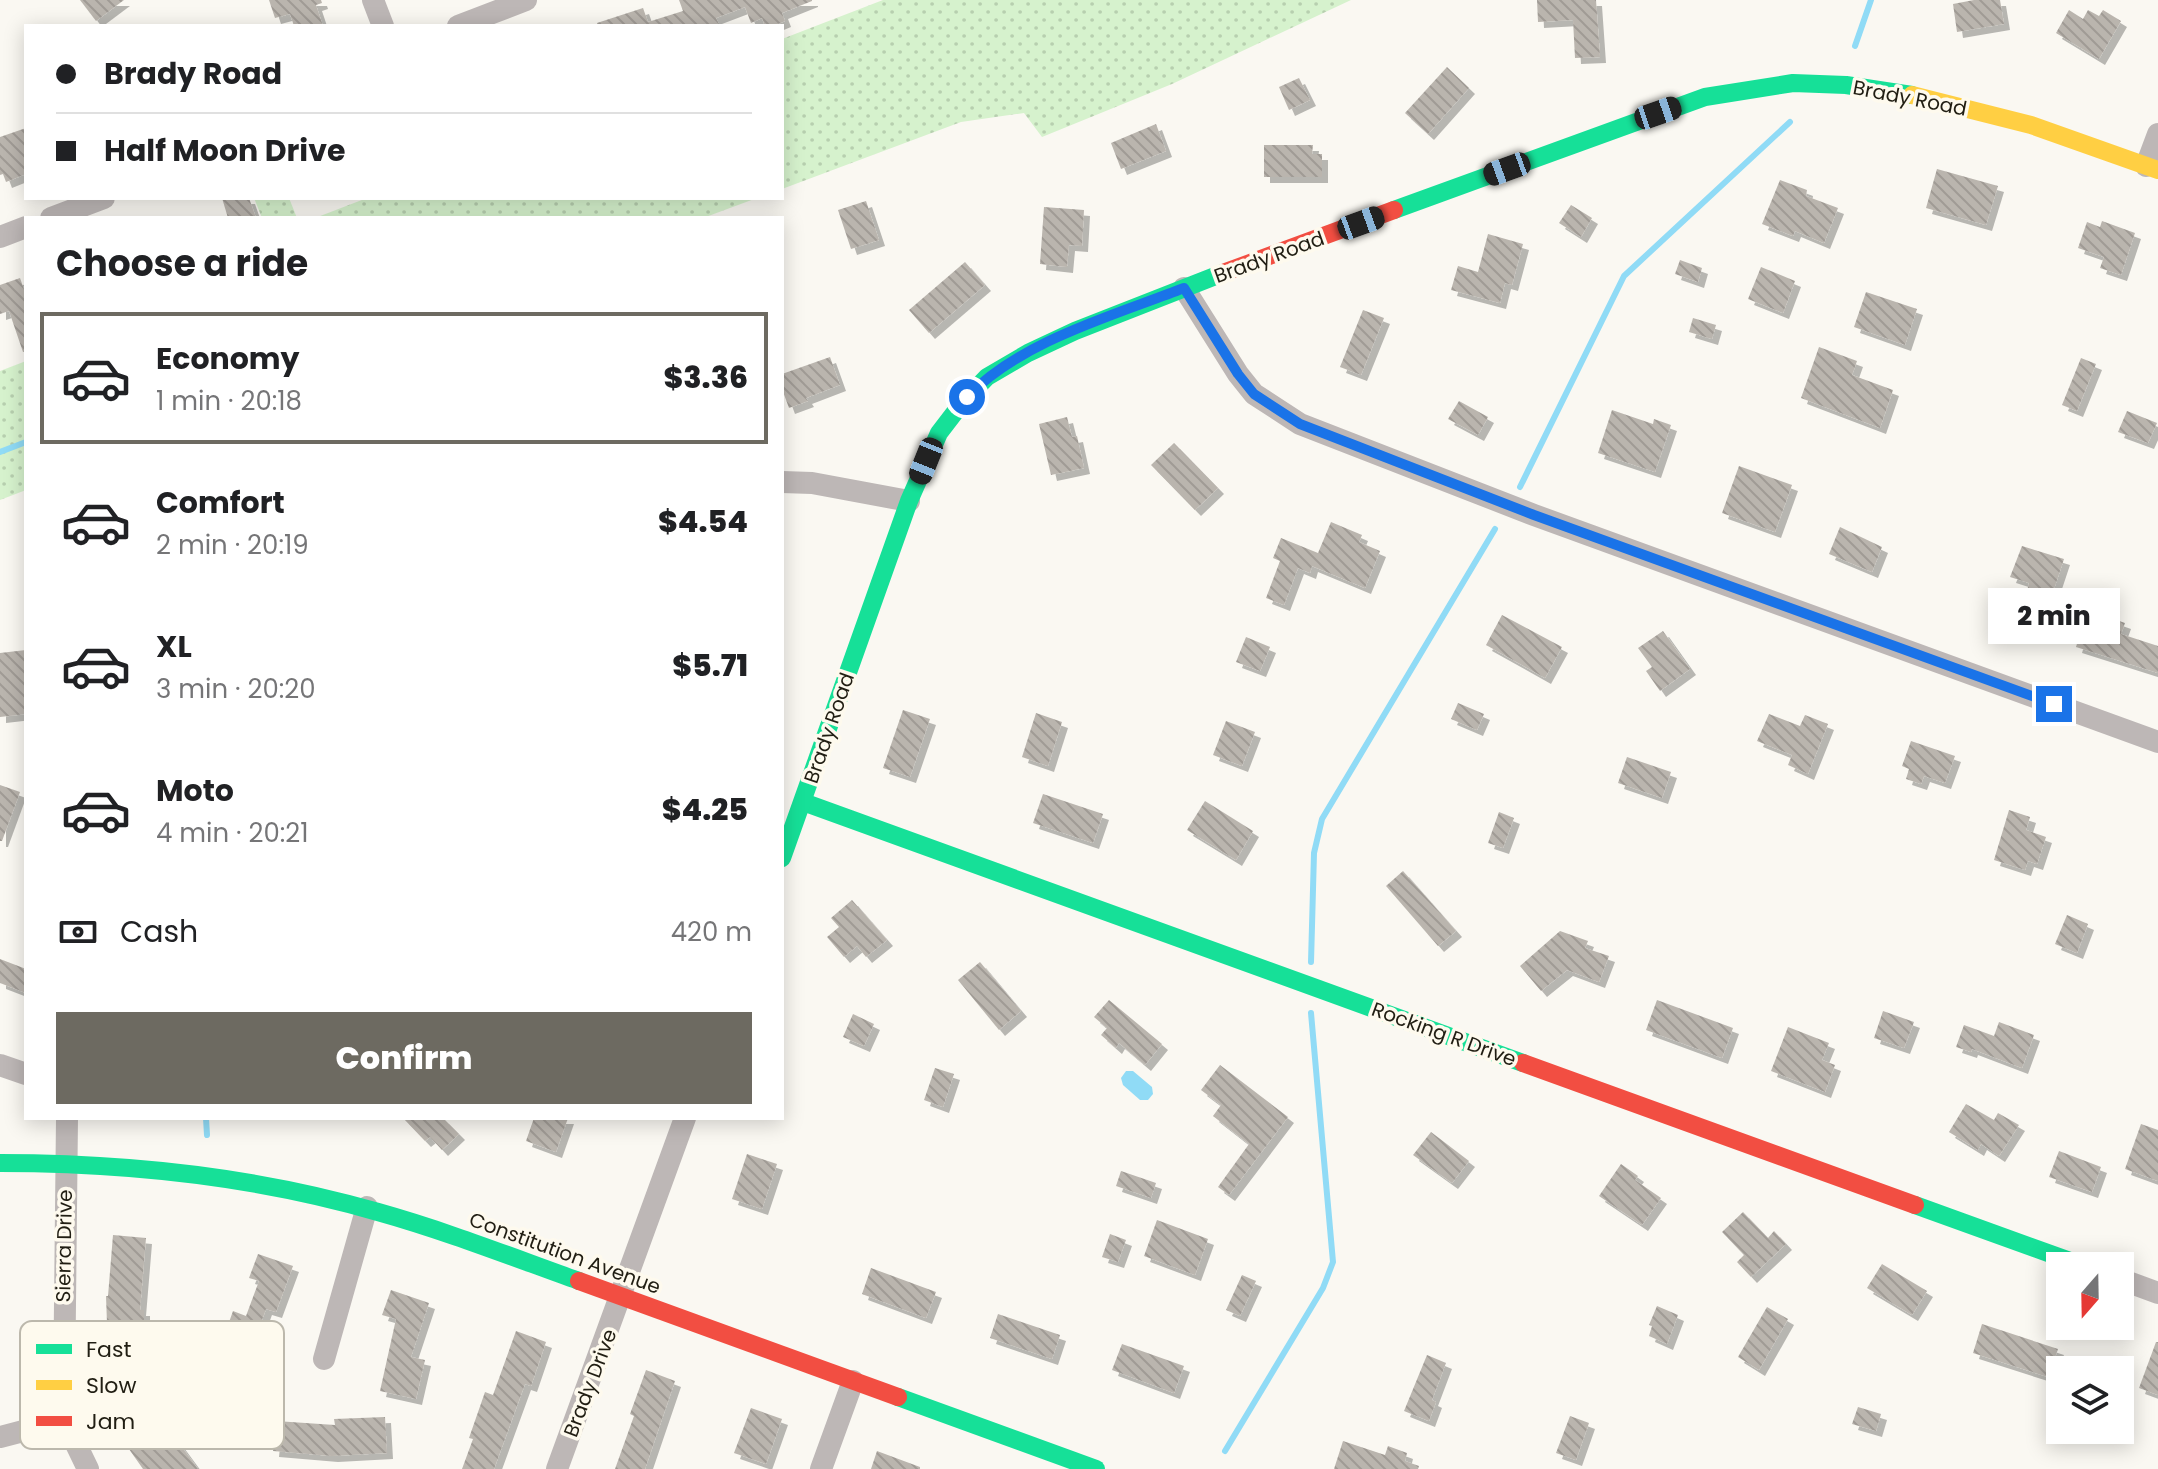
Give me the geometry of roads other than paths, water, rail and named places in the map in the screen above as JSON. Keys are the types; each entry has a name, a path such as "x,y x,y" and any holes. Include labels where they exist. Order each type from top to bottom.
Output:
{"street":[{"path":"373,0 382,24"},
{"path":"463,24 526,0"},
{"name":"Brady Road","path":"784,853 909,501 939,433 987,377 1022,356 1075,331 1184,288 1612,130 1705,97 1751,88 1793,83 1846,85 1900,92 2031,125 2152,168"},
{"path":"2152,168 2158,134"},
{"path":"56,216 99,200"},
{"path":"0,237 24,228"},
{"path":"1184,288 1254,394 1300,424 1534,515 2158,742"},
{"path":"784,482 812,483 909,501"},
{"name":"Rocking R Drive","path":"803,802 2046,1252"},
{"path":"0,1065 24,1073"},
{"name":"Sierra Drive","path":"63,1321 67,1120"},
{"path":"621,1296 684,1120"},
{"name":"Constitution Avenue","path":"0,1163 125,1165 219,1175 293,1188 367,1207 430,1227 1094,1469"},
{"path":"324,1359 367,1207"},
{"path":"2134,1284 2158,1293"},
{"name":"Brady Drive","path":"557,1469 621,1296"},
{"path":"821,1469 853,1381"},
{"path":"0,1437 20,1432"},
{"name":"Sierra Drive","path":"78,1449 88,1469"}],"water":[{"path":"1126,1071 1133,1071 1152,1087 1153,1094 1148,1100 1140,1100 1123,1085 1121,1078"}],"waterway":[{"path":"1855,46 1871,0"},
{"path":"1520,487 1624,276 1790,122"},
{"path":"0,452 24,443"},
{"path":"1311,962 1314,853 1322,819 1495,529"},
{"path":"1225,1451 1323,1288 1333,1262 1311,1013"},
{"path":"206,1120 207,1135"}]}
